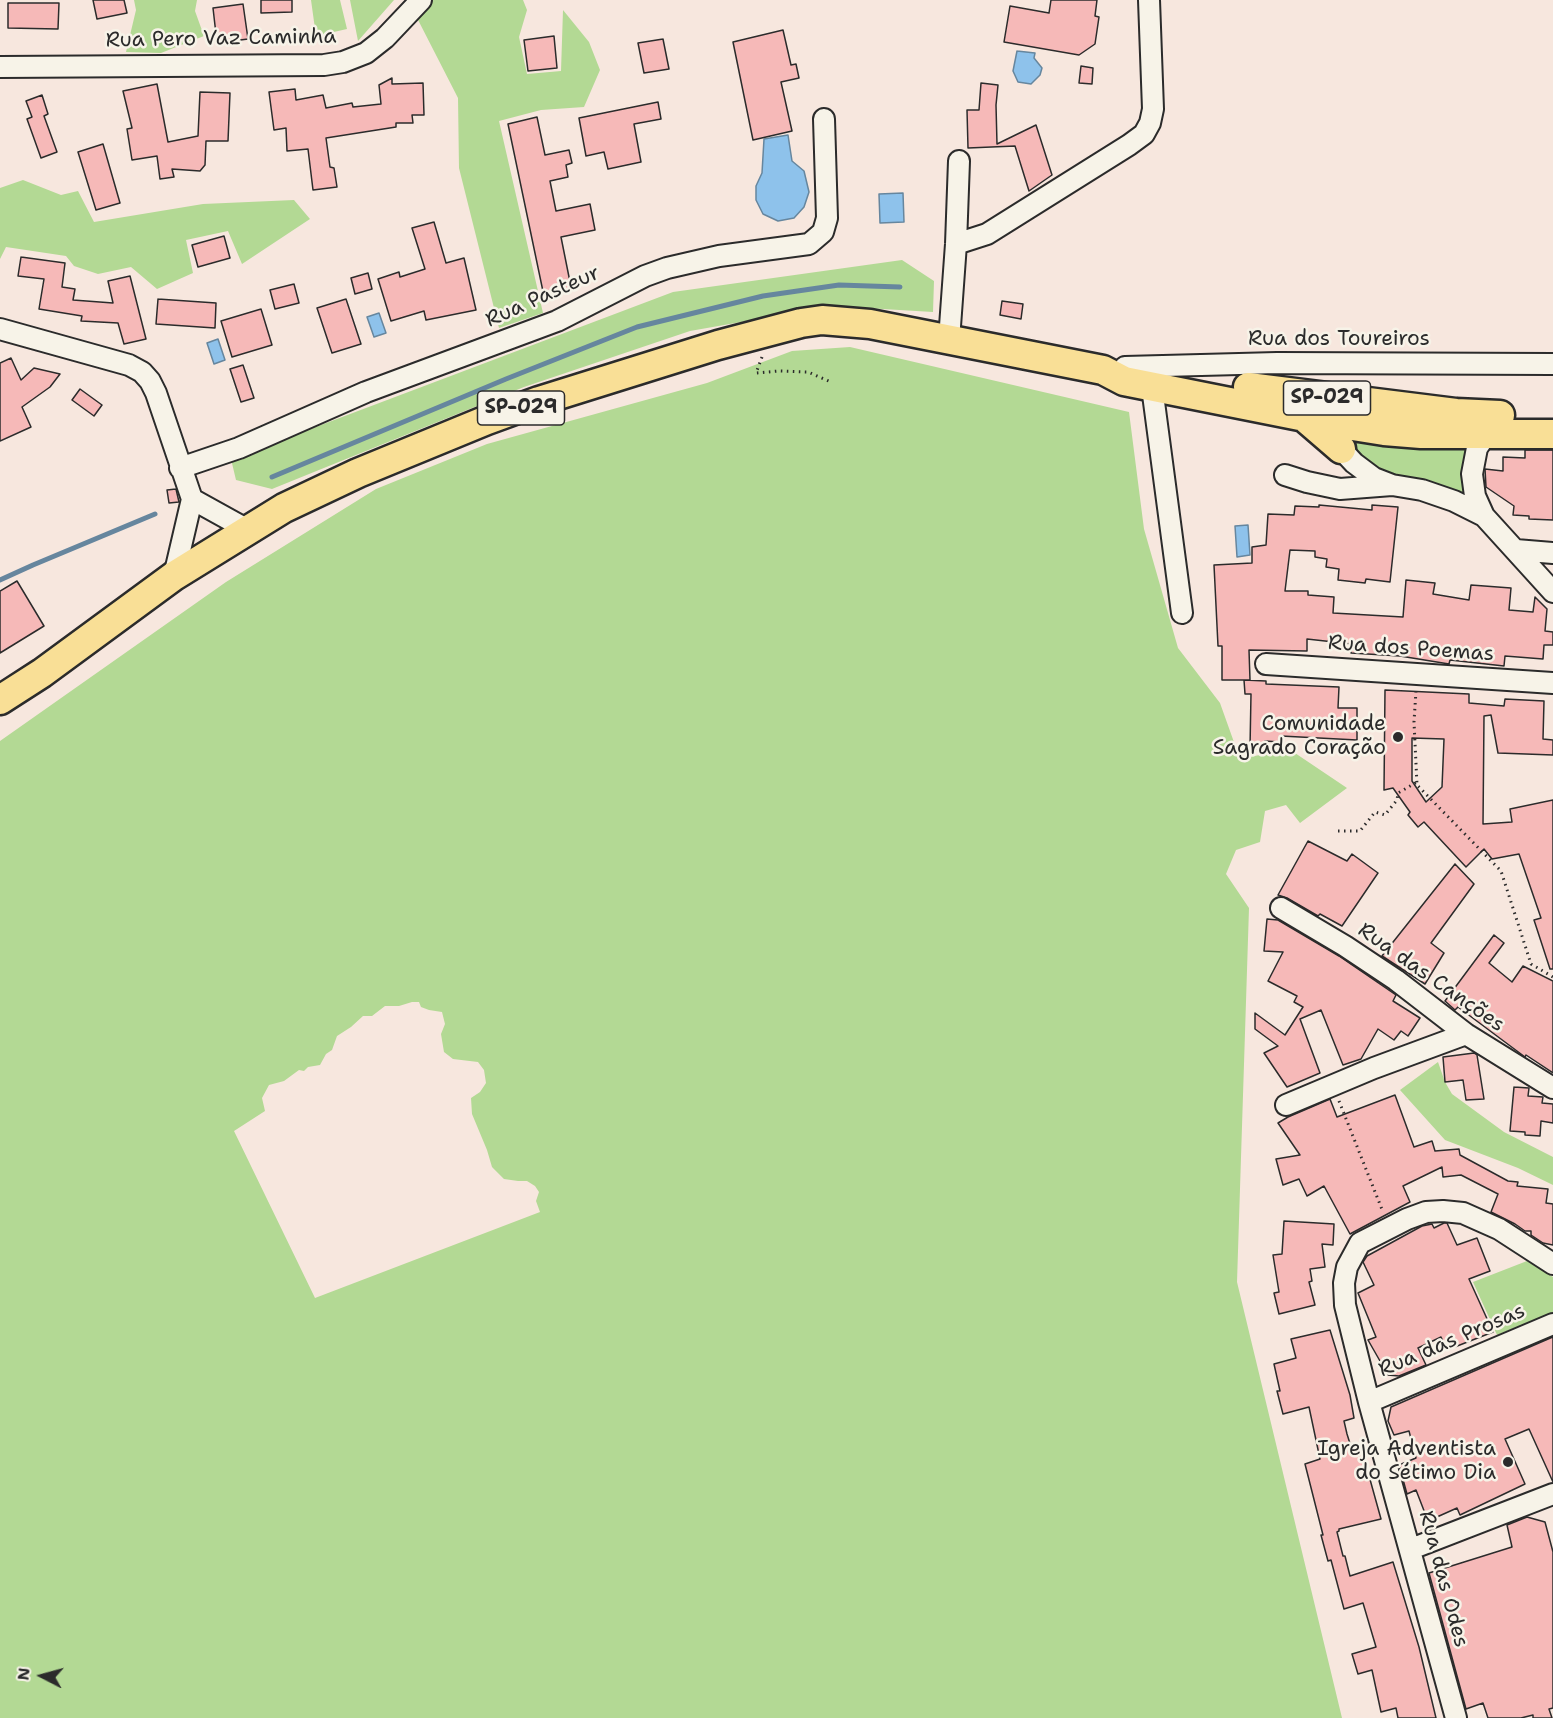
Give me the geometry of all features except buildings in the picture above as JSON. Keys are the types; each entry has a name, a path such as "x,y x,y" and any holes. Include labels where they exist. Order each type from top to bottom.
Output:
{"highway":[{"name":"SP-029","path":"0,699 42,673 174,576 284,508 358,473 487,420 587,386 801,322 822,320 870,324 1114,369 1277,392 1456,413 1553,417"},
{"name":"SP-029","path":"1114,369 1124,381 1304,417 1341,437 1384,431 1421,434 1488,432 1553,434"},
{"path":"1341,437 1352,416 1359,414 1456,413"}],"street":[{"name":"Rua Pero Vaz Caminha","path":"0,67 343,62 366,53 385,38 420,0"},
{"path":"956,244 987,234 1144,134 1150,123 1153,109 1149,0"},
{"name":"Rua Pasteur","path":"180,468 239,448 366,392 557,321 645,276 667,268 719,256 809,244 823,232 827,218 824,119"},
{"path":"950,340 959,161"},
{"path":"0,329 129,365 142,372 156,393 192,499 174,576"},
{"name":"Rua dos Toureiros","path":"1114,369 1277,363 1553,364"},
{"path":"1152,387 1182,613"},
{"path":"1488,432 1477,448 1472,474 1475,496 1484,516 1553,592"},
{"path":"1341,437 1354,463 1374,478 1454,501 1484,516"},
{"path":"1285,475 1340,489 1392,485"},
{"path":"192,499 248,530"},
{"path":"1516,550 1553,553"},
{"name":"Rua dos Poemas","path":"1266,664 1553,683"},
{"name":"Rua das Canções","path":"1281,908 1346,946 1396,980 1466,1034 1553,1088"},
{"path":"1286,1105 1466,1034"},
{"name":"Rua das Odes","path":"1456,1718 1369,1402 1345,1305 1344,1283 1347,1267 1360,1243 1389,1227 1426,1212 1443,1211 1463,1214 1499,1229 1553,1264"},
{"name":"Rua das Prosas","path":"1369,1402 1553,1324"},
{"path":"1411,1549 1553,1494"}],"path":[{"path":"771,330 756,374 778,371 808,372 831,382"},
{"path":"1417,674 1414,722 1417,785 1501,871 1531,964 1553,977"},
{"path":"1338,831 1360,831 1375,812 1384,815 1397,800 1398,793 1417,782"},
{"path":"1332,1086 1389,1227"}],"green space":[{"path":"134,0 197,0 195,11 204,36 161,53 126,52 136,10"},
{"path":"311,0 340,0 347,29 316,36"},
{"path":"350,0 394,0 358,41"},
{"path":"428,0 523,0 527,10 519,37 527,74 561,71 563,10 589,42 600,70 584,107 541,110 499,121 543,313 499,328 459,168 458,98 415,14"},
{"path":"23,180 61,195 78,191 94,222 203,204 294,200 310,219 242,264 228,231 186,240 193,273 157,289 131,267 98,274 74,266 66,256 6,247 0,259 0,188"},
{"path":"902,260 934,281 933,312 832,306 690,331 524,387 272,489 236,480 231,459 673,292"},
{"path":"850,347 1129,412 1144,529 1178,648 1220,703 1240,759 1289,749 1347,788 1300,823 1286,805 1265,811 1260,842 1236,850 1226,874 1249,908 1237,1282 1342,1718 0,1718 0,741 226,582 376,489 487,444 707,383 792,351","holes":["419,1002 421,1007 442,1012 445,1024 441,1034 444,1052 453,1059 478,1062 484,1070 486,1083 480,1092 471,1098 472,1114 492,1167 504,1179 527,1181 535,1186 539,1192 536,1201 540,1212 315,1298 234,1131 265,1111 262,1098 269,1085 284,1081 299,1070 304,1071 308,1067 320,1065 326,1054 332,1050 337,1036 363,1016 372,1016 385,1006"]},
{"path":"1340,424 1477,448 1484,516 1354,463"},
{"path":"1438,1062 1452,1094 1504,1132 1553,1157 1553,1185 1518,1168 1445,1140 1400,1090"},
{"path":"1527,1261 1553,1277 1553,1312 1497,1335 1473,1282"}],"water":[{"path":"1017,51 1035,53 1034,58 1042,68 1040,75 1031,84 1018,82 1013,71"},
{"path":"788,135 792,161 804,171 809,192 804,207 794,218 778,221 763,214 756,200 756,186 762,173 764,139"},
{"path":"903,193 904,222 880,223 879,194"},
{"path":"379,313 386,333 374,337 367,317"},
{"path":"218,339 225,360 214,364 207,343"},
{"path":"1248,525 1250,555 1237,557 1235,526"}],"waterway":[{"path":"272,477 637,327 763,296 839,285 900,287"},
{"path":"0,580 155,514"}],"place":[{"name":"Comunidade Sagrado Coração","path":"1398,737"},
{"name":"Igreja Adventista do Sétimo Dia","path":"1508,1462"}]}
